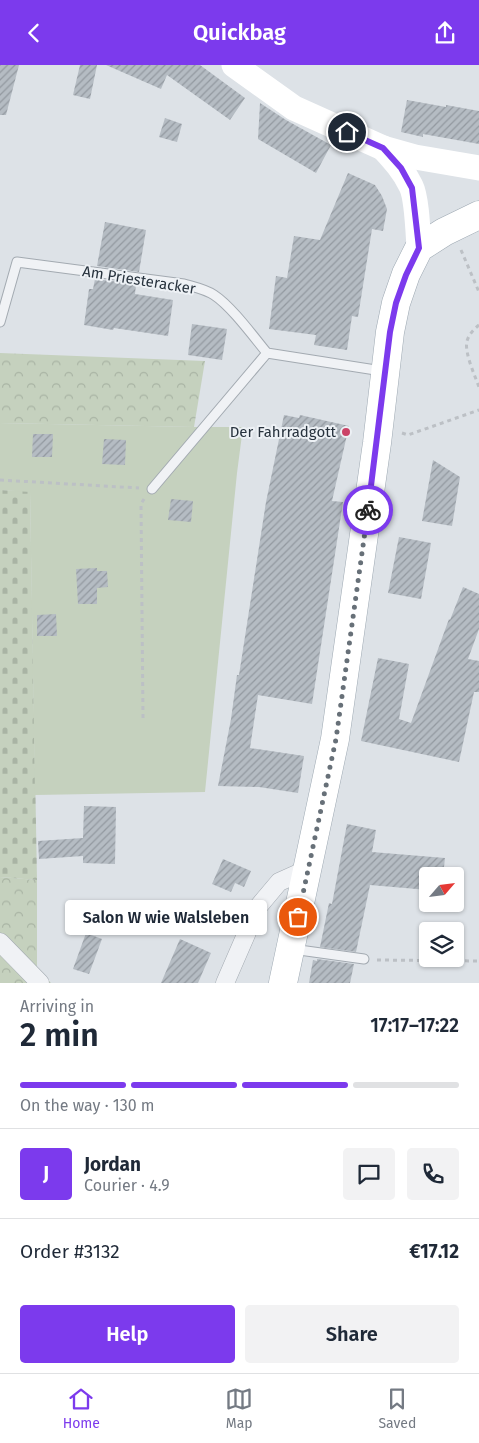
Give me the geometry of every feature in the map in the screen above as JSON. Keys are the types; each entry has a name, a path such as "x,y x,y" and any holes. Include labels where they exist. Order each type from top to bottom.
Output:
{"main road":[{"path":"234,65 294,108 383,148 408,156 479,168"},
{"path":"383,148 401,168 412,188 419,248"},
{"path":"283,983 336,739 379,427 390,332 396,303 406,275 419,248 444,232 479,215"}],"street":[{"path":"225,983 258,907 279,882 308,869"},
{"path":"0,942 40,983"}],"lane":[{"name":"Am Priesteracker","path":"0,322 17,262 184,284 201,289 226,304 267,353"},
{"path":"152,489 267,353 385,372"},
{"path":"290,948 364,959"}],"path":[{"path":"461,249 479,292"},
{"path":"479,325 471,333 467,341 468,352 479,387"},
{"path":"379,427 408,435 479,410"},
{"path":"0,480 152,489"},
{"path":"143,718 140,503 152,489"},
{"path":"364,959 479,961"}],"green space":[{"path":"0,353 205,361 194,427 0,423"},
{"path":"0,423 243,427 205,792 35,795 30,492 0,490"},
{"path":"0,490 30,491 37,880 0,877"},
{"path":"0,877 37,880 37,968 51,983 0,983"}],"building":[{"path":"0,65 19,65 6,115 0,115"},
{"path":"80,65 97,65 90,99 73,95"},
{"path":"106,65 200,65 245,98 230,120 167,75 161,89"},
{"path":"407,100 479,111 479,144 423,134 423,137 401,132"},
{"path":"260,103 331,145 316,173 258,139"},
{"path":"165,118 182,124 177,142 159,137"},
{"path":"348,173 375,185 387,209 383,231 372,229 358,317 352,316 347,350 314,345 316,335 269,329 276,276 287,278 294,236 320,240"},
{"path":"105,222 146,230 139,272 97,266"},
{"path":"95,279 136,284 135,294 173,300 168,336 84,325 89,289 93,289"},
{"path":"192,324 227,329 222,360 188,355"},
{"path":"284,415 299,418 300,415 349,426 332,501 343,502 312,704 258,695 250,748 304,756 298,793 259,787 218,786 231,719 237,675 239,675 266,502"},
{"path":"33,434 53,434 52,457 32,457"},
{"path":"104,439 126,440 125,465 102,464"},
{"path":"433,460 460,477 452,526 422,521"},
{"path":"171,499 193,501 191,522 168,520"},
{"path":"399,537 431,543 421,599 388,593"},
{"path":"97,568 97,571 107,571 108,587 97,588 97,604 78,604 76,569"},
{"path":"463,587 479,594 479,629 468,659 479,661 479,692 474,692 459,762 361,741 378,658 409,664 399,719 411,723 449,619"},
{"path":"56,614 57,636 37,636 37,615"},
{"path":"84,806 116,807 115,864 83,863 83,856 39,859 38,841 83,838"},
{"path":"347,824 376,830 372,852 445,858 444,867 419,867 419,889 370,885 356,952 320,947 329,903 332,904"},
{"path":"223,859 251,871 244,887 235,883 231,892 212,884"},
{"path":"86,933 102,939 89,974 73,969"},
{"path":"180,939 211,953 198,983 161,983"},
{"path":"317,959 354,964 350,983 309,983 313,960 317,961"}],"way so far":[{"path":"298,917 336,739 368,510"}],"place":[{"name":"Der Fahrradgott","path":"346,432"},
{"name":"Salon W wie Walsleben","path":"298,917"}],"route":[{"path":"347,132 383,148 401,168 412,188 419,248 406,275 396,303 390,332 368,510"}]}
